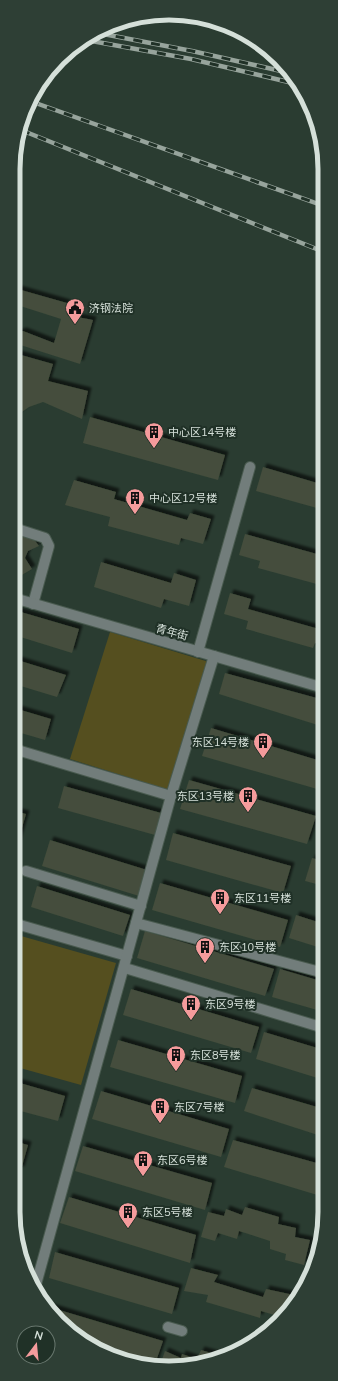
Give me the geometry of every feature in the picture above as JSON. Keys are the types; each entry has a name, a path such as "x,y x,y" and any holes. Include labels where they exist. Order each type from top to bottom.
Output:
{"street":[{"path":"198,652 250,467"},
{"path":"20,530 45,538 49,546 33,604"},
{"name":"青年街","path":"20,600 318,686"},
{"path":"37,1281 125,968 171,796 214,656"},
{"path":"20,751 171,796"},
{"path":"26,871 141,906"},
{"path":"136,923 318,971"},
{"path":"20,925 127,956"},
{"path":"125,968 318,1026"},
{"path":"168,1327 182,1331"}],"shaded area":[{"path":"110,632 209,662 169,790 70,759"},
{"path":"20,936 116,963 81,1085 20,1068"}],"building":[{"name":"济钢法院","path":"20,290 67,303 67,315 93,320 80,364 20,345 20,332 23,331 54,343 61,319 20,306"},
{"path":"20,355 53,364 48,381 88,391 82,419 43,402 29,407 20,413"},
{"name":"中心区14号楼","path":"90,417 225,455 218,480 83,443"},
{"path":"263,467 318,483 318,508 256,491"},
{"name":"中心区12号楼","path":"74,480 116,492 114,499 187,520 190,513 211,519 203,544 181,538 179,545 108,526 110,517 65,505"},
{"path":"30,534 39,546 28,551 25,558 32,569 20,576 20,538"},
{"path":"245,534 318,554 318,584 258,568 260,561 239,555"},
{"path":"101,562 171,583 174,573 196,580 189,606 164,599 161,608 94,587"},
{"path":"230,593 251,599 248,609 318,629 318,644 315,643 313,648 246,629 248,621 224,614"},
{"path":"20,612 79,629 72,653 20,637"},
{"path":"20,661 66,675 57,697 20,686"},
{"path":"225,673 318,698 318,725 219,694"},
{"path":"20,710 51,719 45,740 20,733"},
{"name":"东区14号楼","path":"211,728 318,760 318,789 202,756"},
{"name":"东区13号楼","path":"189,780 316,816 307,844 180,809"},
{"path":"64,786 161,813 155,835 58,808"},
{"path":"20,812 26,814 20,834"},
{"path":"173,833 291,866 283,893 166,860"},
{"path":"50,840 147,870 139,896 42,866"},
{"path":"312,858 318,860 318,884 305,881"},
{"name":"东区11号楼","path":"160,883 288,920 280,947 152,910"},
{"path":"37,886 130,915 123,936 31,907"},
{"path":"296,915 318,922 318,947 289,938"},
{"name":"东区10号楼","path":"145,931 274,969 265,996 137,958"},
{"path":"280,969 318,980 318,1010 272,997"},
{"name":"东区9号楼","path":"131,989 259,1027 251,1053 123,1015"},
{"path":"264,1032 318,1048 318,1078 256,1059"},
{"name":"东区8号楼","path":"118,1040 242,1076 235,1103 110,1067"},
{"path":"20,1083 65,1096 58,1121 20,1111"},
{"path":"252,1088 318,1107 318,1135 244,1111"},
{"name":"东区7号楼","path":"101,1091 229,1129 221,1157 92,1119"},
{"path":"233,1140 318,1163 318,1195 224,1167"},
{"path":"20,1143 28,1145 20,1170"},
{"name":"东区6号楼","path":"83,1146 212,1183 205,1210 75,1171"},
{"name":"东区5号楼","path":"69,1197 196,1235 190,1263 60,1223"},
{"path":"245,1207 279,1217 278,1224 296,1228 295,1237 310,1240 304,1265 285,1260 286,1254 270,1249 270,1241 239,1231 237,1239 218,1233 215,1241 201,1237 208,1212 224,1216 226,1209 242,1215"},
{"path":"55,1252 179,1288 172,1314 49,1278"},
{"path":"191,1268 218,1275 214,1282 263,1297 266,1289 293,1295 276,1315 261,1311 260,1318 206,1302 208,1295 184,1291"},
{"path":"56,1309 163,1341 156,1361 130,1356 103,1346 86,1336"},
{"path":"201,1350 214,1354 208,1356 197,1358"},
{"path":"165,1351 181,1358 182,1354 196,1358 179,1361 161,1361"}],"railway":[{"path":"105,34 192,51 281,71"},
{"path":"93,41 191,59 290,82"},
{"path":"35,103 318,204"},
{"path":"25,131 318,250"}],"place":[{"name":"济钢法院","path":"75,325"},
{"name":"中心区14号楼","path":"154,449"},
{"name":"中心区12号楼","path":"135,515"},
{"name":"东区14号楼","path":"263,759"},
{"name":"东区13号楼","path":"248,813"},
{"name":"东区11号楼","path":"220,915"},
{"name":"东区10号楼","path":"205,964"},
{"name":"东区9号楼","path":"191,1021"},
{"name":"东区8号楼","path":"176,1072"},
{"name":"东区7号楼","path":"160,1124"},
{"name":"东区6号楼","path":"143,1177"},
{"name":"东区5号楼","path":"128,1229"}]}
